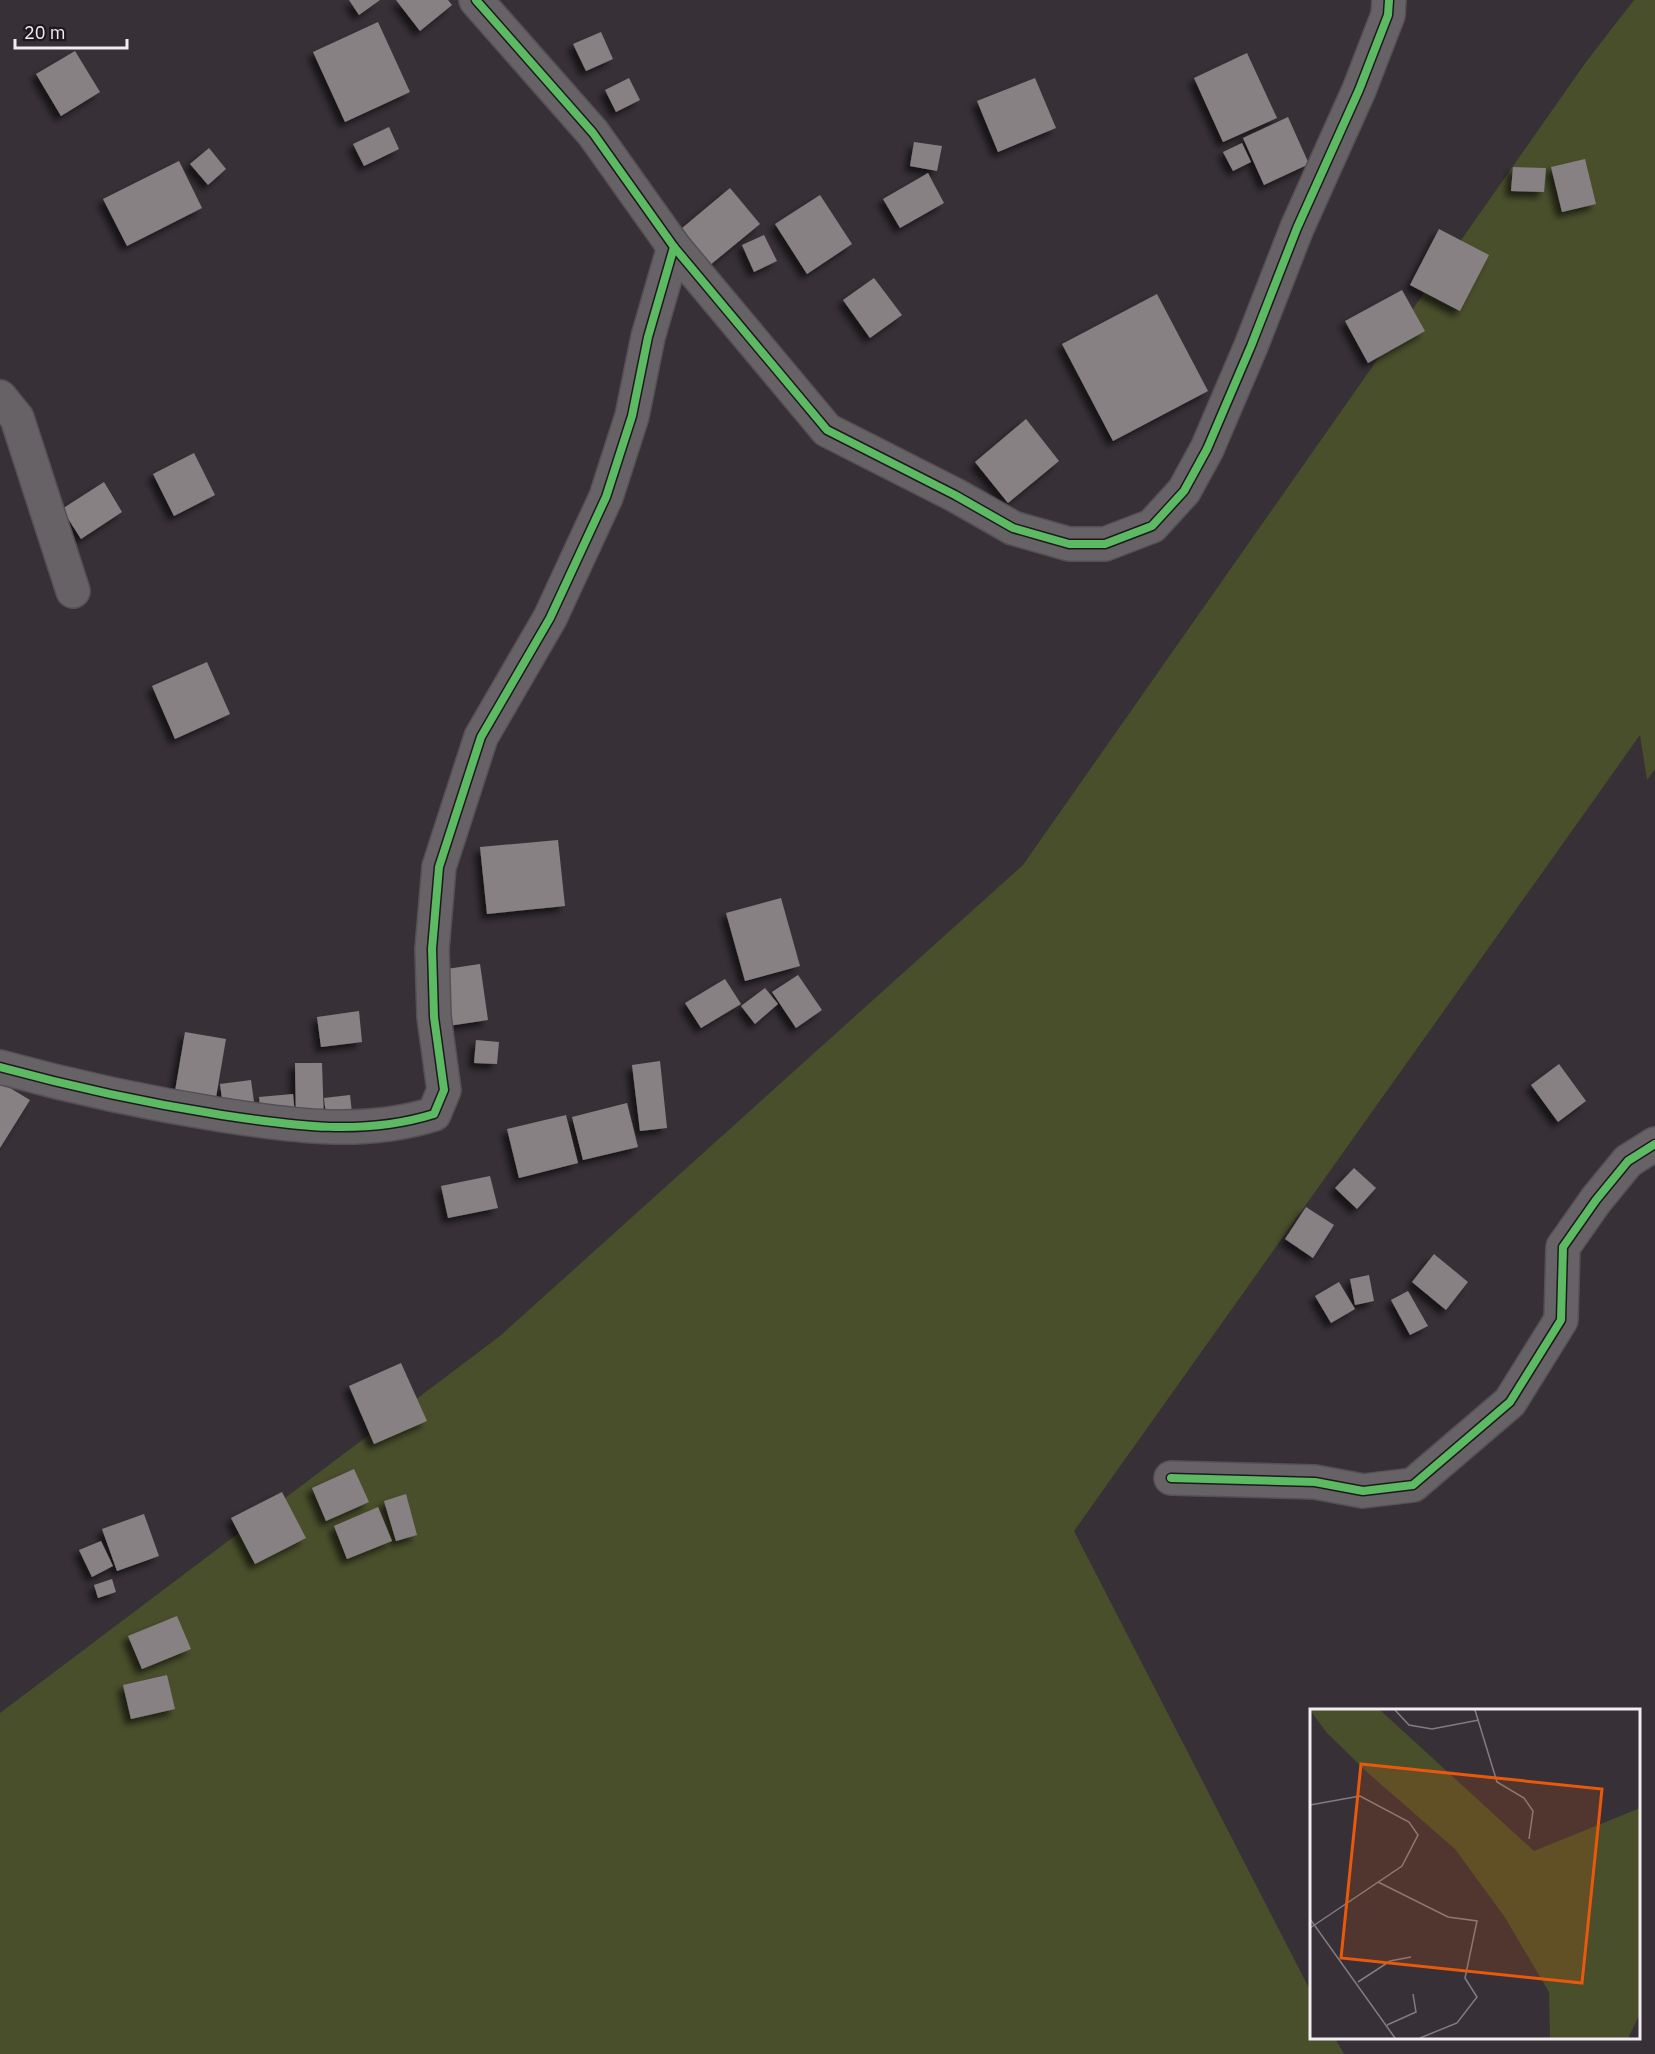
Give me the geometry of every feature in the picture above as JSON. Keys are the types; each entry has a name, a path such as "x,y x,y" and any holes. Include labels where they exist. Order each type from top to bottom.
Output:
{"street":[{"path":"476,0 593,134 674,248 827,430 955,495 1013,528 1069,544 1105,544 1152,525 1184,491 1207,449 1251,346 1297,228 1359,90 1388,15 1389,0"},
{"path":"0,1067 152,1104 273,1122 353,1128 407,1123 434,1114 444,1090 434,1017 432,949 439,867 481,737 550,618 606,497 632,416 648,337 674,248"},
{"path":"0,397 17,418 73,591"},
{"path":"1171,1478 1315,1482 1363,1491 1413,1485 1510,1402 1561,1320 1563,1247 1596,1200 1628,1161 1655,1144"}],"green space":[{"path":"1634,0 1655,0 1655,769 1647,780 1640,735 1074,1531 1310,1990 1310,2039 1336,2039 1344,2054 0,2054 0,1713 500,1336 1023,865 1586,62"}],"building":[{"path":"349,0 380,0 359,15"},
{"path":"396,0 448,0 452,5 420,31"},
{"path":"378,22 410,92 345,122 313,52"},
{"path":"601,32 613,59 586,71 573,44"},
{"path":"75,51 100,92 61,116 36,74"},
{"path":"1247,53 1277,118 1223,142 1194,78"},
{"path":"629,78 640,100 616,112 605,90"},
{"path":"1035,78 1056,128 998,152 977,101"},
{"path":"1288,117 1309,164 1264,185 1243,138"},
{"path":"389,127 399,149 364,166 353,144"},
{"path":"914,142 942,146 937,171 910,166"},
{"path":"1242,143 1251,162 1233,171 1223,152"},
{"path":"209,148 226,169 208,185 190,164"},
{"path":"1585,159 1596,204 1562,212 1551,167"},
{"path":"179,161 202,208 127,246 103,199"},
{"path":"1513,167 1546,168 1544,192 1511,191"},
{"path":"928,173 944,203 900,228 883,199"},
{"path":"730,188 760,224 704,270 675,234"},
{"path":"820,195 852,244 807,274 775,224"},
{"path":"1439,229 1489,255 1460,311 1410,285"},
{"path":"764,235 777,261 754,272 742,245"},
{"path":"874,278 902,315 870,338 843,300"},
{"path":"1402,290 1425,331 1368,363 1345,321"},
{"path":"1157,294 1208,391 1113,441 1062,344"},
{"path":"1026,419 1059,461 1008,503 975,462"},
{"path":"194,453 215,495 174,516 153,474"},
{"path":"104,482 122,512 81,539 62,509"},
{"path":"207,662 230,714 175,739 152,686"},
{"path":"558,840 565,906 487,914 480,847"},
{"path":"781,898 800,966 745,981 726,913"},
{"path":"480,964 488,1020 448,1026 440,970"},
{"path":"798,975 822,1010 796,1028 772,992"},
{"path":"725,979 741,1004 701,1028 685,1003"},
{"path":"765,988 778,1004 755,1024 741,1006"},
{"path":"359,1011 362,1042 321,1047 317,1017"},
{"path":"185,1032 226,1039 213,1115 172,1109"},
{"path":"476,1040 499,1042 497,1064 474,1063"},
{"path":"660,1061 667,1128 640,1131 632,1065"},
{"path":"295,1063 322,1063 324,1122 296,1122"},
{"path":"1559,1064 1586,1101 1558,1122 1531,1085"},
{"path":"251,1080 254,1102 223,1107 220,1084"},
{"path":"0,1082 30,1100 0,1148"},
{"path":"293,1094 295,1115 261,1118 259,1097"},
{"path":"350,1095 353,1122 327,1125 324,1098"},
{"path":"627,1103 638,1147 583,1160 572,1117"},
{"path":"566,1115 578,1163 519,1178 507,1129"},
{"path":"1354,1168 1376,1188 1357,1209 1335,1188"},
{"path":"490,1176 498,1208 448,1218 441,1186"},
{"path":"1306,1207 1334,1225 1313,1258 1285,1239"},
{"path":"1434,1254 1468,1282 1446,1310 1412,1282"},
{"path":"1369,1275 1374,1301 1355,1305 1350,1279"},
{"path":"1339,1282 1355,1309 1331,1323 1315,1296"},
{"path":"1408,1291 1428,1326 1410,1335 1391,1300"},
{"path":"401,1363 427,1421 374,1444 349,1386"},
{"path":"354,1469 369,1502 326,1521 312,1488"},
{"path":"282,1492 306,1538 255,1564 231,1518"},
{"path":"406,1494 417,1535 396,1541 384,1501"},
{"path":"378,1507 392,1541 347,1559 334,1526"},
{"path":"144,1514 159,1556 117,1571 102,1529"},
{"path":"101,1541 113,1566 92,1577 79,1550"},
{"path":"112,1579 116,1592 98,1598 94,1585"},
{"path":"177,1616 191,1649 142,1669 128,1636"},
{"path":"167,1675 175,1709 131,1719 123,1685"}],"cycle path":[{"path":"476,0 593,133 674,247 827,430 955,495 1013,528 1069,544 1105,544 1152,526 1184,491 1207,449 1251,346 1297,228 1359,90 1388,15 1389,0"},
{"path":"0,1067 138,1100 276,1123 355,1127 408,1121 434,1114 444,1090 434,1017 432,949 439,867 481,737 550,618 606,497 632,416 648,337 674,247"},
{"path":"1171,1478 1315,1482 1363,1491 1413,1485 1510,1402 1561,1320 1563,1247 1596,1200 1628,1161 1655,1144"}]}
